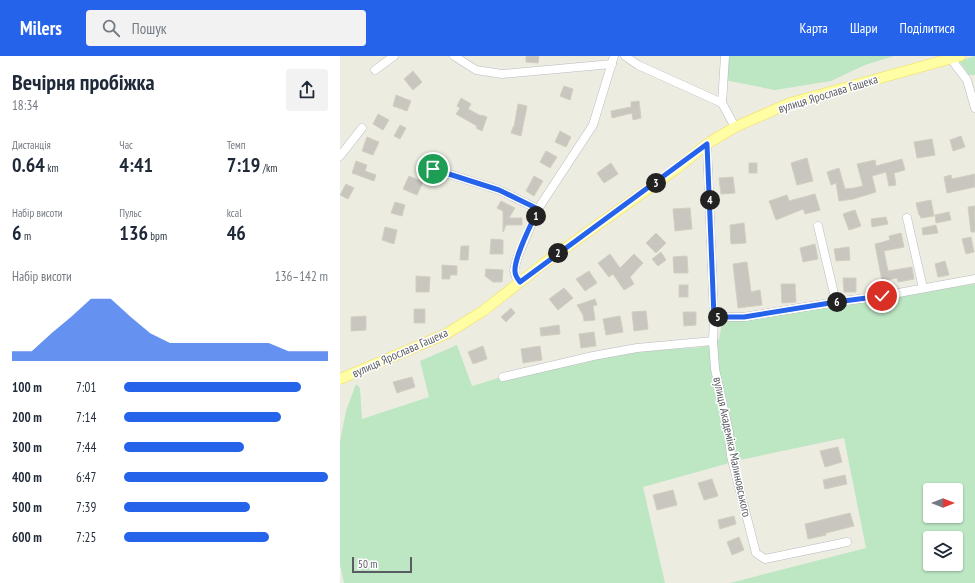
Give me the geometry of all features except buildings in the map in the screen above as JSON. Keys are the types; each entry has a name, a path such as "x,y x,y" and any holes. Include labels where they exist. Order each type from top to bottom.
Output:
{"main road":[{"name":"вулиця Ярослава Гашека","path":"340,379 446,334 483,311 707,144 735,127 790,103 955,57"}],"street":[{"path":"375,70 394,56"},
{"path":"454,56 476,70 502,74 613,60 593,125 538,209 518,256 514,270 516,277 520,282"},
{"path":"625,56 638,65 722,103"},
{"path":"725,56 722,103 735,127"},
{"path":"955,57 971,79 975,108"},
{"path":"340,156 362,128"},
{"name":"вулиця Академіка Малиновського","path":"707,144 715,369 729,432 731,456 756,553 765,559 847,542"},
{"path":"433,169 499,190 538,209"},
{"path":"907,218 923,288"},
{"path":"818,226 836,302"},
{"path":"714,317 744,317 882,296 975,279"},
{"path":"503,377 593,356 637,348 713,341"}],"green space":[{"path":"725,56 894,56 865,65 831,81 775,90 724,80"},
{"path":"975,56 975,75 969,75 959,61"},
{"path":"975,284 975,583 730,583 866,548 844,438 740,460 643,487 665,583 344,583 340,564 340,441 346,411 356,384 360,388 362,419 429,397 420,361 457,345 472,386 512,374 544,371 584,363 616,354 659,349 695,348 707,346 714,344 719,339 722,324 732,320 836,307"}],"route":[{"path":"433,169 499,190 538,209 518,256 514,270 516,277 520,282 707,144 714,317 744,317 882,296"}]}
